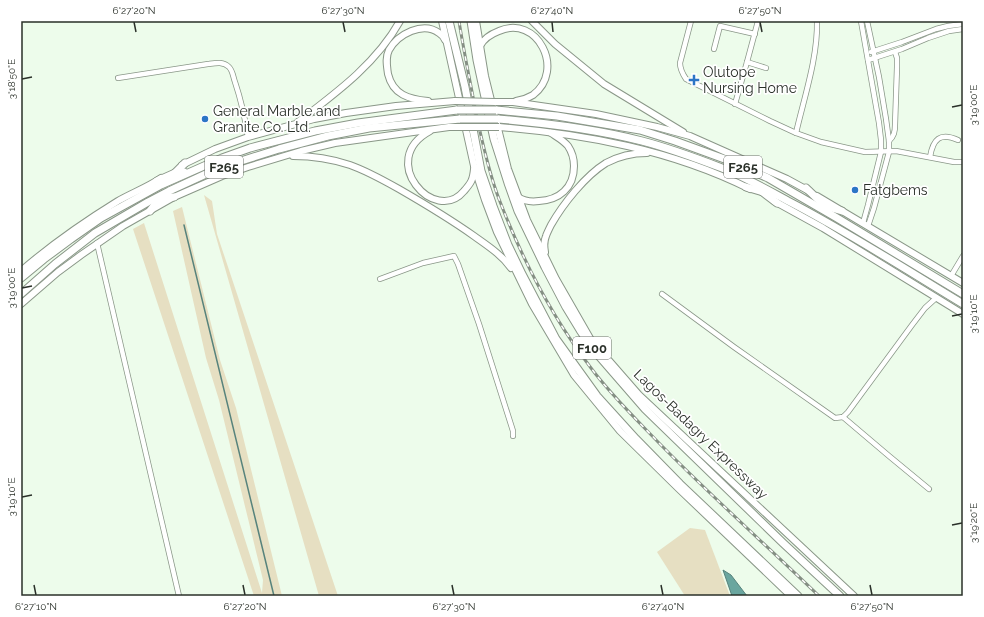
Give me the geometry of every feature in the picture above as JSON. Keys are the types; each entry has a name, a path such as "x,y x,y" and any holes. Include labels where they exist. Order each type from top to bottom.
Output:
{"highway":[{"name":"F100","path":"449,21 465,87 481,171 508,245 556,339 597,396 636,439 680,484 798,596"},
{"name":"Lagos-Badagry Expressway","path":"471,21 477,60 494,140 508,183 518,210 545,267 580,330 592,348 645,409 840,596"},
{"name":"F265","path":"21,278 88,227 158,184 250,148 314,131 358,123 457,110 496,110 557,116 647,132 736,164 768,178 838,218 963,294"},
{"name":"F265","path":"165,194 218,168 279,149 328,136 369,128 460,119 498,119 554,125 612,134 642,141 723,169 748,184 827,221 963,304"},
{"path":"174,197 165,194 158,184 175,173 185,163"},
{"path":"175,173 190,172"},
{"path":"748,184 778,199"},
{"path":"806,188 838,218"},
{"path":"21,294 55,264 95,233 148,202 165,194"},
{"path":"150,211 165,194"},
{"path":"801,197 842,211"}],"main road":[{"path":"295,125 344,86 376,55 400,21"},
{"path":"442,21 474,166 485,200 497,232 521,283 574,375 620,431 791,596"},
{"name":"Lagos-Badagry Expressway","path":"476,21 485,76 508,169 527,220 556,279 591,340 639,395 854,596"},
{"path":"532,21 566,53 604,84 690,136 806,188 963,283"},
{"path":"433,102 412,99 402,95 396,89 390,82 386,64 389,51 397,40 405,34 424,28 436,31 444,37 448,46"},
{"path":"480,46 484,39 492,33 501,29 511,28 521,29 532,34 539,41 545,51 548,62 548,72 545,80 533,95 513,102"},
{"path":"21,271 56,242 80,225 120,200 158,184 185,163 215,149 248,137 314,119 346,113 433,102 513,102 611,116 690,136"},
{"path":"21,304 58,272 97,243 123,226 174,197 222,176 248,167 312,148 335,143 449,127 499,127 566,134 610,142 657,153 748,184"},
{"path":"434,129 418,139 413,146 409,157 408,168 418,189 436,200 447,201 460,196 474,178 474,166"},
{"path":"518,196 525,200 534,202 545,201 561,194 567,189 572,181 574,163 572,154 568,146 562,140 549,132"},
{"path":"545,254 546,236 557,214 592,173 606,163 619,157 633,154 657,153"},
{"path":"279,158 294,156 318,157 349,165 382,179 440,213 488,246 505,260 521,283"},
{"path":"778,199 963,314"}],"street":[{"path":"691,21 680,63 680,69 686,79 770,121 821,142 865,152 896,151 954,162 963,162"},
{"path":"714,49 722,21"},
{"path":"735,104 758,21"},
{"path":"796,133 813,64 817,34 817,21"},
{"path":"861,21 880,123 881,140 881,152 865,224"},
{"path":"865,224 874,208 889,152 886,119 867,21"},
{"path":"867,53 936,29 963,24"},
{"path":"720,26 755,34"},
{"path":"868,60 895,52 949,31 963,29"},
{"path":"889,141 895,133 897,58 895,52"},
{"path":"747,62 766,68"},
{"path":"118,78 208,64 224,64 231,70 245,114 248,137"},
{"path":"930,157 932,148 938,139 950,136 958,140"},
{"path":"97,243 179,596"},
{"path":"380,278 424,263 454,256 479,324 513,431 513,436"},
{"path":"951,276 963,256"},
{"path":"662,294 835,418 843,417 848,412 925,308 936,298"},
{"path":"843,417 929,489"}],"shaded area":[{"path":"204,195 212,201 217,234 338,596 319,596"},
{"path":"182,207 220,360 236,408 282,596 254,596 133,229 144,223 262,593 263,580 219,400 206,358 173,211"},
{"path":"690,528 705,530 730,596 685,596 657,552"}],"water":[{"path":"723,570 731,575 747,596 732,596"}],"waterway":[{"path":"184,225 274,596"}],"railway":[{"path":"459,21 477,118 486,159 495,189 528,265 563,329 599,378 633,416 698,482 819,596"}],"place":[{"name":"Olutope Nursing Home","path":"694,80"},
{"name":"General Marble and Granite Co. Ltd.","path":"205,119"},
{"name":"Fatgbems","path":"855,190"}]}
